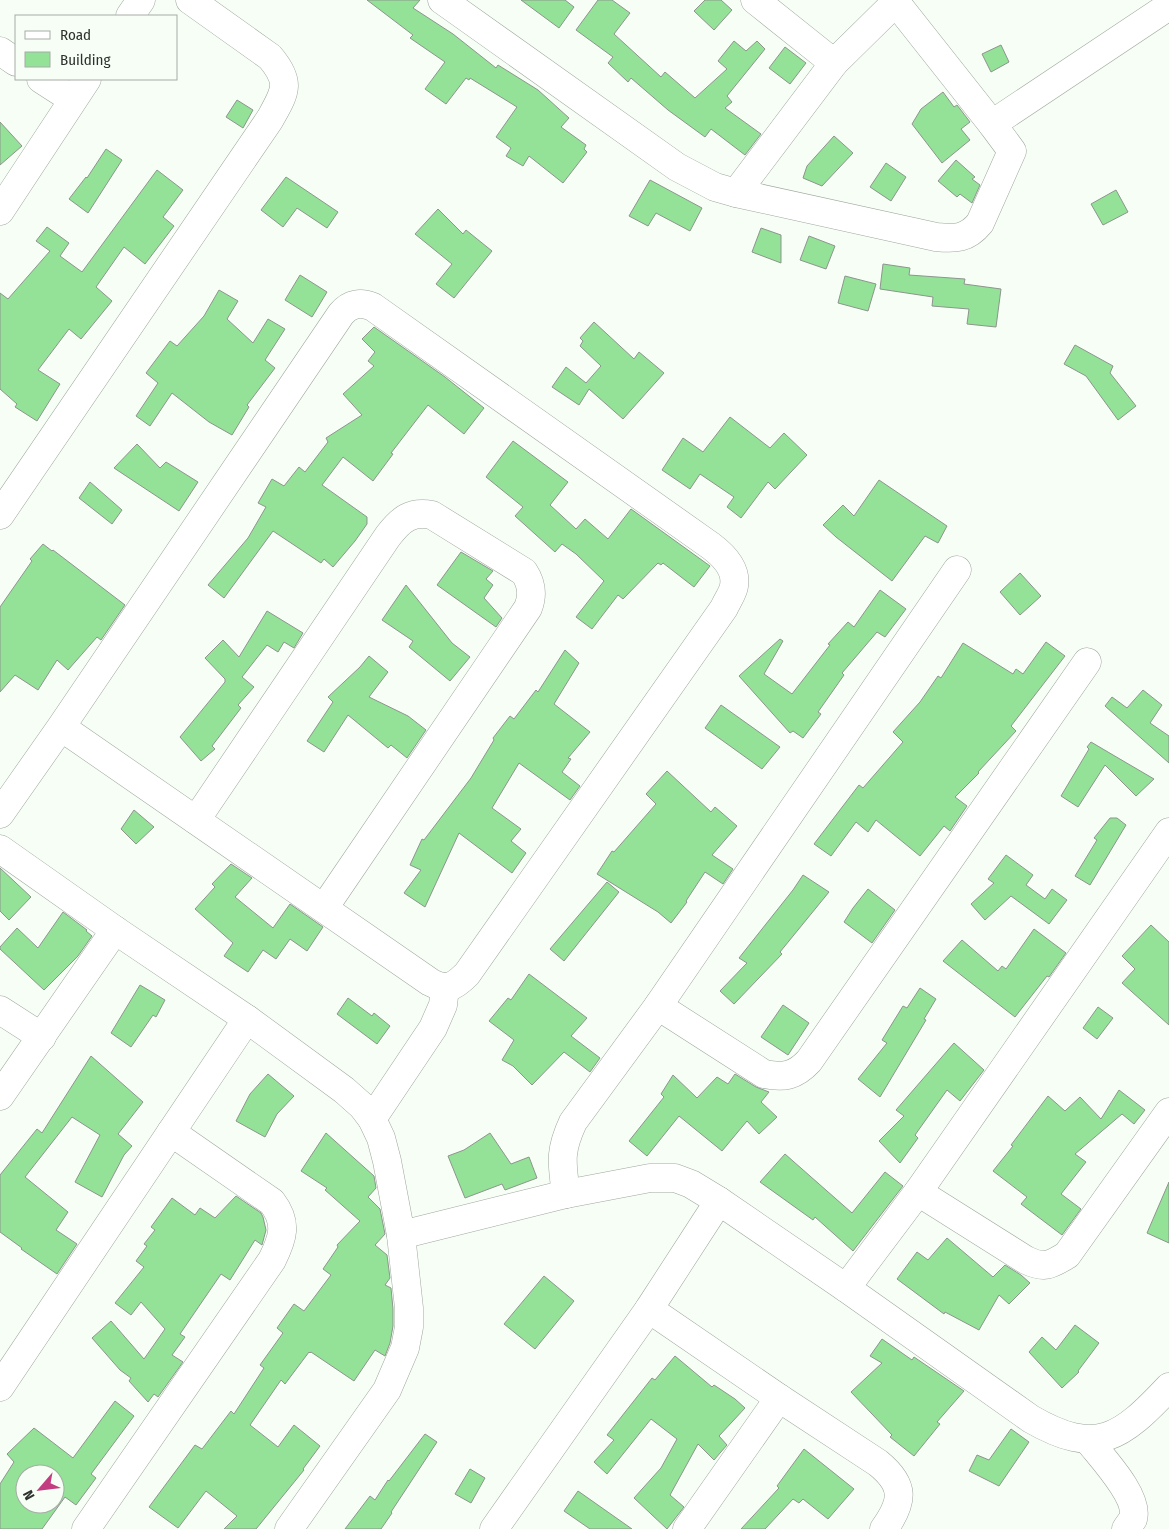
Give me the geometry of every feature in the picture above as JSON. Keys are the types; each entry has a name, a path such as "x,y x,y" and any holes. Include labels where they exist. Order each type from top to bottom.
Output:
{"street":[{"path":"131,15 141,0"},
{"path":"3,505 270,119 283,96 285,86 283,76 270,57 190,0"},
{"path":"442,0 676,167 715,187 736,193 936,237 960,238 974,230 980,223 1012,151 896,1 834,63 736,193"},
{"path":"755,0 834,63"},
{"path":"992,124 1169,6"},
{"path":"0,51 15,61"},
{"path":"0,211 79,89 46,80"},
{"path":"0,814 341,314 348,307 356,304 365,304 373,307 711,546 729,562 734,576 734,586 724,608 473,966 453,986 437,986 430,982 61,727"},
{"path":"196,820 388,536 404,520 415,514 432,515 524,572 529,579 532,590 528,608 324,908"},
{"path":"566,1194 562,1160 567,1135 573,1122 658,1006 957,570"},
{"path":"658,1006 764,1074 781,1077 801,1070 1088,662"},
{"path":"846,1288 918,1192 1169,832"},
{"path":"0,849 115,930 247,1019 344,1090 362,1106 372,1119 381,1138 401,1234 409,1308 409,1327 405,1348 386,1390 288,1529"},
{"path":"0,1096 115,930"},
{"path":"372,1119 433,1028 444,1006 445,987"},
{"path":"0,1010 42,1037"},
{"path":"0,1387 247,1019"},
{"path":"918,1192 1026,1260 1037,1266 1046,1265 1067,1255 1169,1112"},
{"path":"86,1529 272,1260 282,1238 282,1218 272,1202 171,1132"},
{"path":"401,1234 566,1194 662,1177 675,1178 691,1184 719,1201 1046,1428 1065,1435 1088,1440 1102,1438 1130,1425 1146,1412 1169,1387"},
{"path":"494,1529 649,1309 719,1201"},
{"path":"649,1309 889,1472 896,1482 899,1493 892,1518 884,1529"},
{"path":"687,1529 778,1398"},
{"path":"1088,1440 1129,1495 1133,1508 1133,1518 1126,1529"}],"building":[{"path":"367,0 420,0 413,8 453,34 496,68 498,65 538,90 569,118 561,127 586,145 584,149 587,152 563,183 529,156 523,166 506,156 511,148 496,137 517,107 470,78 469,80 466,78 446,104 425,89 445,62 410,38 413,35"},
{"path":"521,0 565,0 574,7 559,28"},
{"path":"598,0 612,0 630,13 614,34 661,77 665,72 695,98 727,69 718,61 734,41 746,51 757,41 765,49 727,96 732,102 725,108 761,134 745,155 711,129 705,137 668,110 631,78 628,82 608,63 613,57 576,30"},
{"path":"705,0 721,0 732,10 714,30 694,11"},
{"path":"1001,45 1009,62 991,72 982,54"},
{"path":"785,47 806,63 790,84 769,68"},
{"path":"943,92 954,107 957,105 970,122 961,129 970,140 942,163 912,124 921,109"},
{"path":"237,100 253,110 243,128 226,117"},
{"path":"0,122 22,146 0,165"},
{"path":"834,136 853,153 822,186 803,178 807,166"},
{"path":"106,149 122,160 88,213 69,199 87,178"},
{"path":"956,160 975,177 972,179 980,185 972,203 960,194 957,197 938,181"},
{"path":"886,163 906,177 891,201 870,187"},
{"path":"157,170 183,190 163,217 174,226 145,264 124,247 96,287 112,301 81,339 69,329 38,370 60,384 37,421 15,407 17,404 0,389 0,293 8,299 50,251 36,241 47,227 69,243 60,256 82,272"},
{"path":"286,177 338,212 327,228 297,208 283,227 261,210"},
{"path":"650,180 702,208 690,231 656,213 648,226 629,216"},
{"path":"1116,190 1128,212 1103,225 1091,204"},
{"path":"438,209 463,234 466,230 492,251 454,298 436,284 452,264 415,234"},
{"path":"761,228 781,235 781,263 752,252"},
{"path":"809,236 835,246 826,269 800,260"},
{"path":"883,264 910,268 909,275 965,279 964,284 1001,289 996,327 967,324 969,309 932,306 933,297 880,289"},
{"path":"300,275 327,292 312,317 285,300"},
{"path":"845,276 876,284 868,311 838,303"},
{"path":"219,290 238,301 227,319 253,343 268,319 285,329 265,360 275,368 247,405 249,407 232,435 209,422 172,393 150,426 136,416 158,383 146,373 170,341 177,346 204,316"},
{"path":"594,322 634,359 639,352 664,373 623,419 589,389 579,405 552,387 566,367 586,383 601,366 580,346 583,341 580,338"},
{"path":"374,327 445,377 484,408 464,434 428,405 391,453 393,454 373,481 343,457 322,485 367,517 367,524 355,541 333,567 324,559 321,563 273,531 224,598 208,585 248,538 266,507 258,503 272,479 284,486 299,467 305,472 328,442 326,438 362,415 343,394 374,366 368,361 375,352 362,339"},
{"path":"1075,345 1113,366 1110,373 1136,406 1118,420 1086,376 1064,364"},
{"path":"730,417 770,448 784,433 807,455 775,489 768,482 741,518 727,507 734,497 700,474 690,489 662,470 683,438 703,452"},
{"path":"513,441 568,482 550,505 576,529 585,519 608,539 631,509 710,566 694,587 663,563 661,565 658,563 623,599 618,595 592,629 576,617 604,581 576,554 562,544 555,552 515,516 523,507 486,477"},
{"path":"137,444 160,468 166,462 198,482 179,511 114,468"},
{"path":"879,480 947,526 938,543 925,536 892,581 823,525 843,505 854,516"},
{"path":"90,482 122,510 112,524 79,498"},
{"path":"43,544 125,605 101,640 97,637 68,670 57,660 38,690 15,675 0,692 0,607 32,561 30,559"},
{"path":"461,552 493,571 486,579 493,585 484,598 502,618 496,627 437,585"},
{"path":"1020,573 1041,596 1020,615 1000,592"},
{"path":"406,585 452,643 470,657 450,681 409,647 413,641 382,620"},
{"path":"880,590 906,609 885,637 877,632 842,673 844,675 818,712 821,714 803,738 793,731 790,733 739,676 780,639 783,641 764,674 792,694 830,645 828,644 848,622 854,627"},
{"path":"267,611 303,633 294,648 284,642 278,652 267,645 242,677 254,687 238,705 241,708 212,746 215,749 201,761 180,737 225,682 225,679 205,658 223,640 239,657"},
{"path":"1046,642 1065,656 1011,726 1016,731 955,797 967,806 950,831 944,826 920,856 876,820 868,832 856,822 831,856 814,844 859,785 863,788 903,742 893,732 920,702 938,676 941,678 963,643 1013,674 1016,669 1023,674"},
{"path":"565,650 579,663 554,704 590,732 568,758 571,759 562,772 580,786 570,800 519,763 492,808 521,829 511,841 526,853 512,873 459,833 425,907 404,893 421,870 410,865 422,839 424,840 471,778 494,740 493,738 510,716 514,719 536,690 538,692"},
{"path":"369,656 388,672 369,697 408,716 426,730 407,758 391,745 388,748 348,715 324,752 307,741 333,702 328,697"},
{"path":"1143,690 1162,705 1150,723 1169,736 1169,763 1105,706 1112,697 1127,708"},
{"path":"721,705 780,747 762,769 705,728"},
{"path":"1091,742 1154,779 1136,796 1105,765 1078,807 1061,796 1089,749 1087,747"},
{"path":"667,771 711,812 715,807 737,826 712,855 733,869 723,884 705,872 687,902 671,923 658,912 597,874 612,851 614,852 656,804 646,794"},
{"path":"134,810 154,827 136,844 121,829"},
{"path":"1110,818 1117,818 1126,825 1090,885 1075,876 1097,840 1094,838"},
{"path":"1006,855 1033,875 1026,885 1045,899 1052,889 1067,900 1049,924 1011,896 985,920 971,904 994,883 988,879"},
{"path":"231,864 252,878 235,897 273,928 290,904 323,927 307,951 290,939 276,959 263,950 248,972 224,956 233,943 195,909 215,887 212,884"},
{"path":"0,868 31,897 9,920 0,911"},
{"path":"803,875 829,892 780,952 782,954 734,1004 720,991 747,963 739,958"},
{"path":"607,882 619,892 564,961 550,949"},
{"path":"868,889 895,910 872,943 844,922"},
{"path":"63,912 92,936 78,956 44,990 0,947 17,928 38,948"},
{"path":"1151,925 1169,942 1169,1025 1122,983 1135,969 1122,956"},
{"path":"1034,929 1066,953 1049,977 1047,976 1015,1017 943,961 962,940 998,971 1002,966 1006,969"},
{"path":"529,974 587,1018 571,1036 600,1058 590,1072 564,1052 532,1085 513,1066 502,1060 514,1040 489,1021 508,998 511,1000"},
{"path":"140,985 165,1000 156,1017 153,1015 131,1047 111,1033"},
{"path":"920,988 936,999 924,1019 926,1020 880,1097 858,1079 887,1043 882,1040 903,1006 907,1008"},
{"path":"348,998 372,1016 374,1013 390,1026 377,1044 337,1014"},
{"path":"783,1005 809,1023 788,1055 761,1037"},
{"path":"1098,1007 1113,1018 1097,1039 1083,1028"},
{"path":"954,1043 984,1070 960,1101 947,1090 915,1135 918,1138 900,1163 879,1141 904,1116 896,1110"},
{"path":"91,1056 143,1102 118,1134 132,1146 124,1155 102,1197 75,1182 100,1135 72,1117 25,1177 68,1212 56,1230 77,1244 57,1274 0,1232 0,1175 37,1129 42,1133"},
{"path":"268,1074 294,1096 277,1114 265,1137 236,1121 250,1094"},
{"path":"735,1074 756,1087 769,1092 761,1102 777,1117 759,1134 747,1121 722,1151 679,1116 647,1156 629,1141 664,1097 661,1094 673,1075 697,1098 717,1077 728,1084"},
{"path":"1119,1090 1145,1110 1134,1124 1122,1114 1075,1154 1086,1162 1061,1194 1081,1209 1062,1235 1021,1204 1027,1197 993,1171 1048,1096 1065,1111 1080,1097 1101,1119"},
{"path":"326,1133 374,1176 376,1188 368,1197 380,1209 385,1234 375,1245 387,1255 390,1278 385,1285 391,1288 393,1309 390,1343 385,1356 375,1350 354,1381 311,1352 309,1352 285,1384 281,1380 250,1425 278,1447 294,1425 320,1446 304,1470 256,1529 224,1529 237,1516 206,1491 178,1528 149,1507 195,1445 202,1449 231,1411 234,1414 264,1368 260,1365 283,1333 277,1328 294,1304 304,1311 331,1275 323,1269 338,1247 337,1245 360,1221 325,1190 327,1188 301,1171"},
{"path":"490,1133 511,1164 529,1157 537,1178 505,1190 502,1184 465,1198 448,1156 464,1150"},
{"path":"785,1154 852,1213 885,1172 903,1186 853,1251 815,1217 813,1220 760,1182"},
{"path":"1169,1182 1169,1243 1147,1233"},
{"path":"236,1196 261,1213 266,1230 262,1245 255,1240 230,1280 221,1274 180,1334 185,1337 172,1355 183,1362 158,1397 154,1394 148,1402 129,1381 131,1378 120,1370 92,1338 111,1321 144,1359 165,1329 141,1302 131,1315 115,1303 144,1267 136,1261 147,1246 144,1244 155,1230 151,1227 172,1198 195,1215 200,1208 215,1218"},
{"path":"947,1238 993,1277 1005,1265 1030,1283 1009,1304 999,1295 979,1330 945,1312 944,1314 897,1279 917,1252 928,1260"},
{"path":"544,1276 574,1301 535,1349 504,1324"},
{"path":"1075,1325 1099,1343 1079,1372 1062,1388 1029,1352 1042,1337 1056,1350"},
{"path":"882,1339 912,1360 914,1357 964,1391 937,1422 940,1424 914,1456 890,1437 892,1435 851,1392 882,1363 870,1356"},
{"path":"675,1356 712,1387 714,1385 745,1408 719,1436 727,1445 714,1460 698,1444 670,1495 684,1507 667,1529 634,1498 661,1468 677,1439 651,1419 607,1474 594,1462 614,1440 607,1435 652,1378 655,1380"},
{"path":"115,1401 134,1416 91,1474 96,1478 76,1505 65,1497 65,1464 15,1464 15,1514 53,1514 42,1529 0,1529 0,1484 14,1462 7,1454 34,1428 73,1458"},
{"path":"1011,1429 1029,1442 999,1486 969,1471 977,1455 989,1460"},
{"path":"425,1434 437,1442 381,1529 345,1529 370,1496 375,1500 388,1480"},
{"path":"804,1449 854,1489 828,1519 803,1499 799,1503 793,1499 765,1529 741,1529 779,1488 777,1486"},
{"path":"470,1469 485,1478 471,1503 455,1494"},
{"path":"578,1491 632,1529 590,1529 564,1511"}]}
